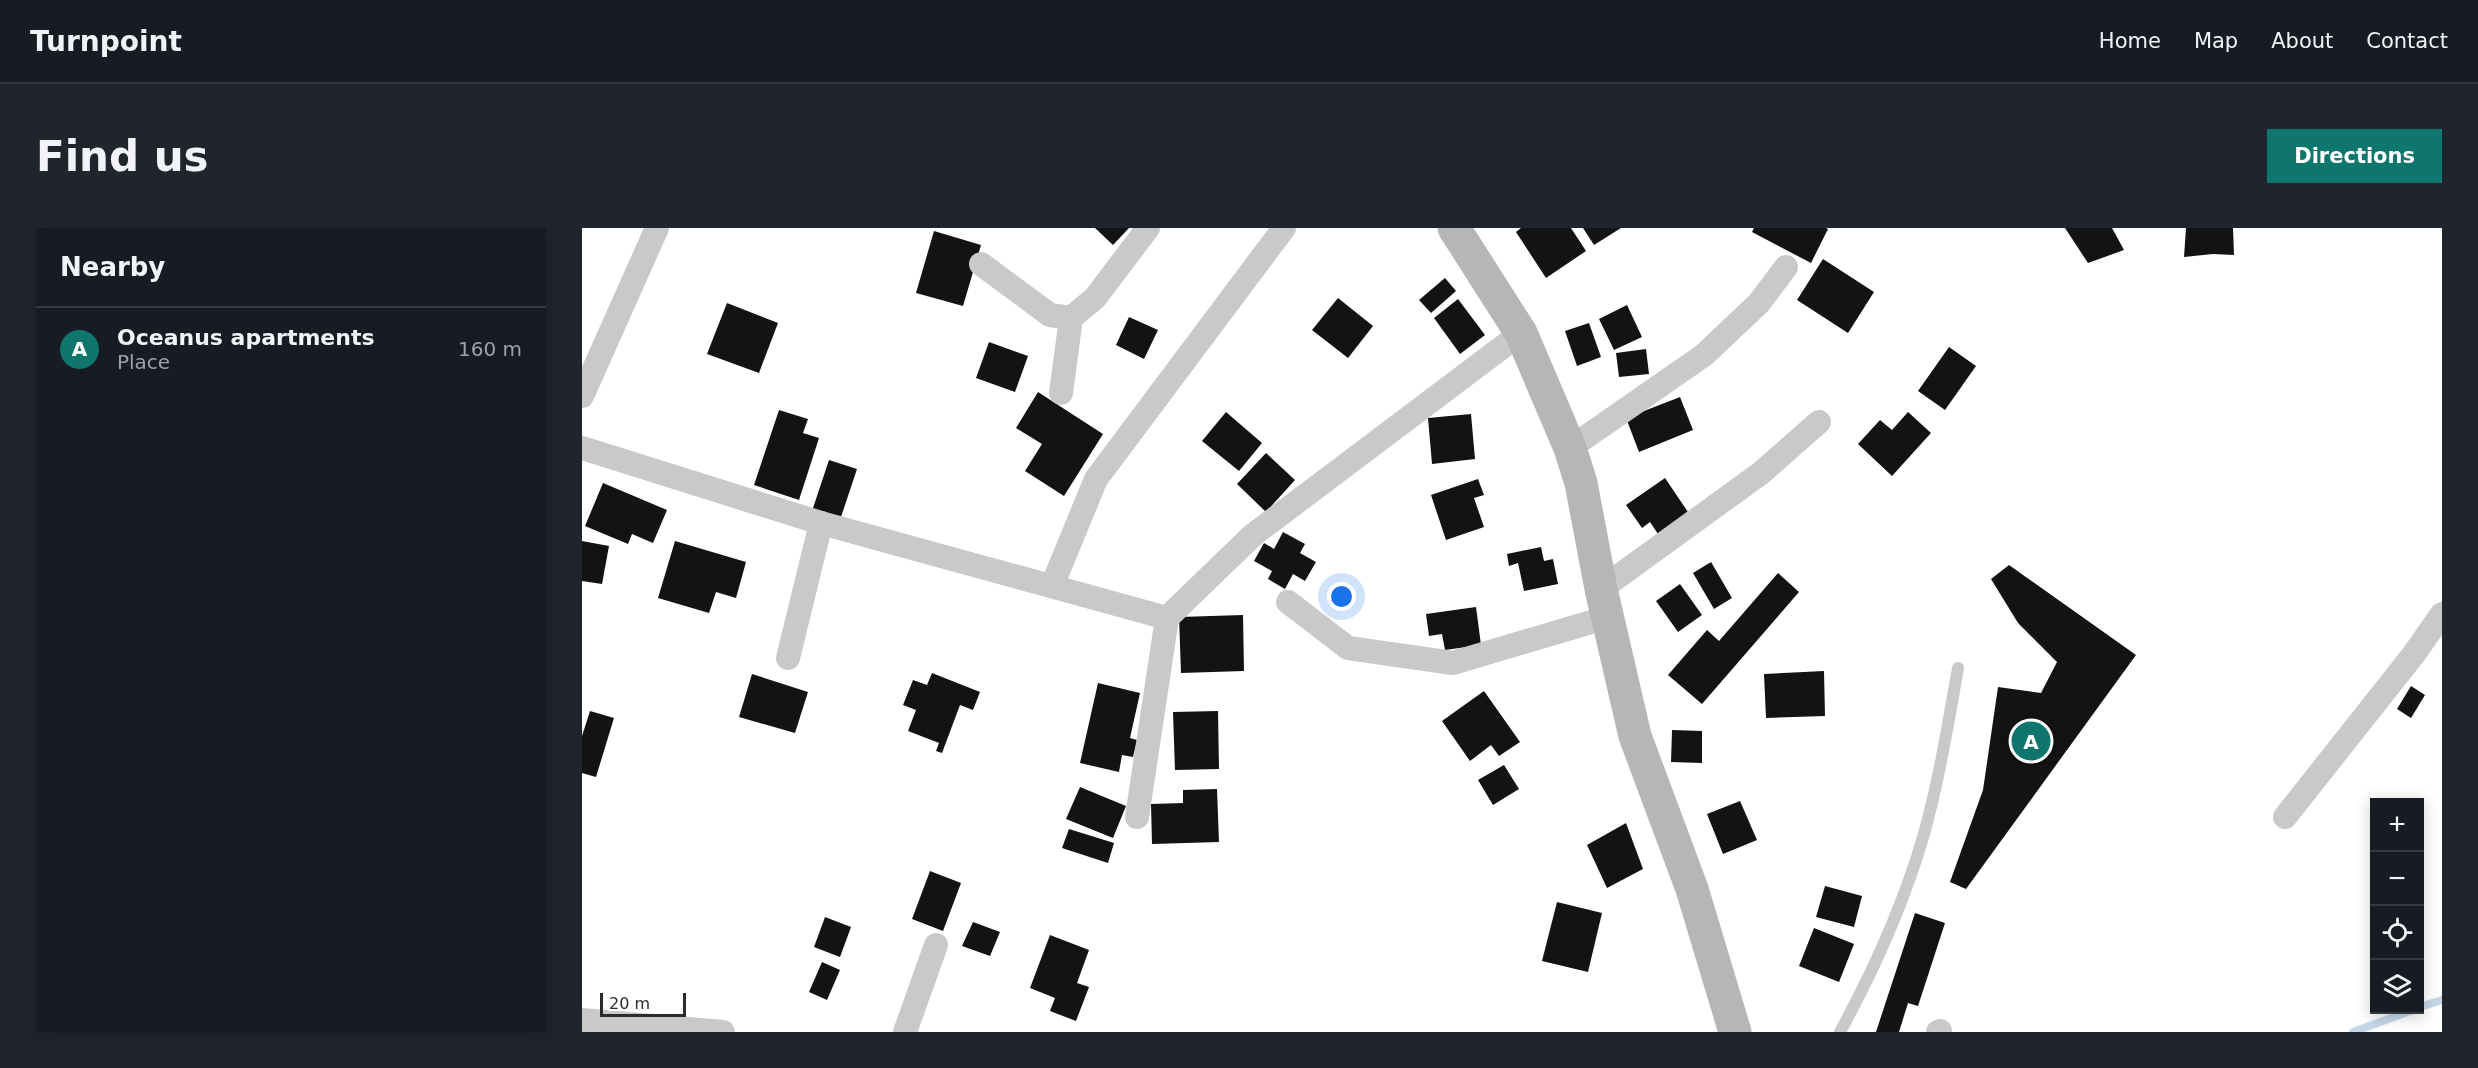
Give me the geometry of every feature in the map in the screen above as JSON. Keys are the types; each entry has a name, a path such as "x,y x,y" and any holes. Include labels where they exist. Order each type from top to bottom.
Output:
{"main road":[{"path":"1454,228 1521,333 1570,448 1581,483 1604,603 1635,736 1692,889 1735,1032"}],"street":[{"path":"582,396 657,228"},
{"path":"1061,393 1071,318 1095,298 1148,228"},
{"path":"1052,586 1096,479 1284,228"},
{"path":"981,264 1050,315 1071,318"},
{"path":"1570,448 1704,355 1759,303 1786,267"},
{"path":"1137,817 1167,618 1254,535 1521,333"},
{"path":"1288,602 1348,648 1453,663 1604,603 1819,422"},
{"path":"582,448 821,523 1167,618"},
{"path":"788,658 821,523"},
{"path":"2285,817 2414,654 2442,614"},
{"path":"906,1032 936,945"},
{"path":"582,1020 723,1032"}],"lane":[{"path":"1840,1032 1868,981 1896,914 1924,835 1938,777 1958,668"}],"building":[{"path":"1095,228 1129,228 1113,245"},
{"path":"1521,228 1571,228 1586,251 1546,278 1516,232"},
{"path":"1583,228 1621,228 1594,245"},
{"path":"1754,228 1828,229 1811,263 1752,232"},
{"path":"2065,228 2112,228 2124,250 2088,263"},
{"path":"2186,228 2233,228 2234,255 2213,254 2184,257"},
{"path":"934,231 981,245 963,306 916,293"},
{"path":"1823,259 1874,292 1848,333 1797,300"},
{"path":"1445,278 1456,291 1431,313 1419,300"},
{"path":"1338,298 1373,326 1348,358 1312,330"},
{"path":"1458,299 1485,335 1460,354 1434,318"},
{"path":"727,303 778,323 759,373 707,354"},
{"path":"1627,305 1642,337 1614,350 1599,319"},
{"path":"1129,317 1158,330 1144,359 1116,345"},
{"path":"1589,323 1601,357 1577,366 1565,331"},
{"path":"989,342 1028,356 1015,392 976,378"},
{"path":"1949,347 1976,366 1945,410 1918,391"},
{"path":"1646,349 1649,374 1619,377 1616,353"},
{"path":"1038,392 1103,434 1064,496 1025,471 1042,444 1016,428"},
{"path":"1680,397 1693,430 1639,452 1626,418"},
{"path":"779,410 808,419 803,433 819,438 799,500 754,485"},
{"path":"1226,412 1262,443 1239,471 1202,441"},
{"path":"1908,412 1931,433 1892,476 1858,444 1880,420 1892,430"},
{"path":"1471,414 1475,459 1432,464 1428,418"},
{"path":"1266,453 1295,480 1266,512 1237,484"},
{"path":"829,460 857,469 840,520 812,511"},
{"path":"1665,478 1688,512 1658,534 1650,522 1642,528 1626,505"},
{"path":"1478,479 1484,495 1474,498 1484,527 1446,540 1431,495"},
{"path":"603,483 667,510 653,543 632,534 628,544 585,526"},
{"path":"1283,532 1305,544 1300,553 1316,562 1305,581 1293,574 1285,589 1268,579 1272,571 1254,561 1264,543 1274,549"},
{"path":"582,541 609,546 602,584 582,581"},
{"path":"675,541 746,562 736,598 716,592 709,613 658,598"},
{"path":"1541,547 1544,561 1553,559 1558,584 1524,591 1518,563 1509,566 1507,554"},
{"path":"1711,562 1732,598 1714,609 1693,573"},
{"path":"2009,565 2136,655 1966,889 1950,882 1983,790 1998,687 2041,693 2057,662 2018,623 1991,579"},
{"path":"1778,573 1799,592 1702,704 1668,675 1707,630 1719,641"},
{"path":"1680,584 1702,615 1678,632 1656,601"},
{"path":"1476,607 1481,645 1445,650 1442,634 1429,636 1426,614"},
{"path":"1243,615 1244,671 1181,673 1179,617"},
{"path":"1824,671 1825,716 1766,718 1764,674"},
{"path":"932,673 980,692 973,710 960,705 942,753 936,751 939,743 908,731 916,710 903,705 913,680 927,685"},
{"path":"752,674 808,692 795,733 739,717"},
{"path":"1098,683 1140,693 1130,738 1137,740 1133,757 1122,755 1119,772 1080,763"},
{"path":"2411,686 2425,695 2411,718 2397,709"},
{"path":"1484,691 1520,742 1499,756 1491,745 1470,761 1442,721"},
{"path":"590,711 614,718 596,777 582,773 582,736"},
{"path":"1218,711 1219,769 1175,770 1173,712"},
{"path":"1672,730 1702,731 1702,763 1671,762"},
{"path":"1504,765 1519,789 1493,805 1478,780"},
{"path":"1080,787 1126,806 1113,838 1066,819"},
{"path":"1217,789 1219,842 1152,844 1151,804 1183,803 1183,790"},
{"path":"1740,801 1757,840 1723,854 1707,814"},
{"path":"1626,823 1643,869 1607,888 1587,845"},
{"path":"1069,829 1114,843 1108,863 1062,848"},
{"path":"930,871 961,883 943,931 912,919"},
{"path":"1825,886 1862,896 1854,927 1816,917"},
{"path":"1557,902 1602,913 1588,972 1542,961"},
{"path":"1915,913 1945,923 1918,1006 1908,1003 1899,1032 1876,1032"},
{"path":"825,917 851,927 840,957 814,947"},
{"path":"973,922 1000,932 990,956 962,946"},
{"path":"1814,928 1854,944 1839,982 1799,966"},
{"path":"1050,935 1089,950 1077,983 1089,987 1076,1021 1050,1011 1055,998 1030,988"},
{"path":"822,962 840,970 827,1000 809,992"}],"waterway":[{"path":"2424,1006 2442,1000"},
{"path":"2353,1032 2402,1014"}],"place":[{"name":"Oceanus apartments","path":"2031,741"}]}
